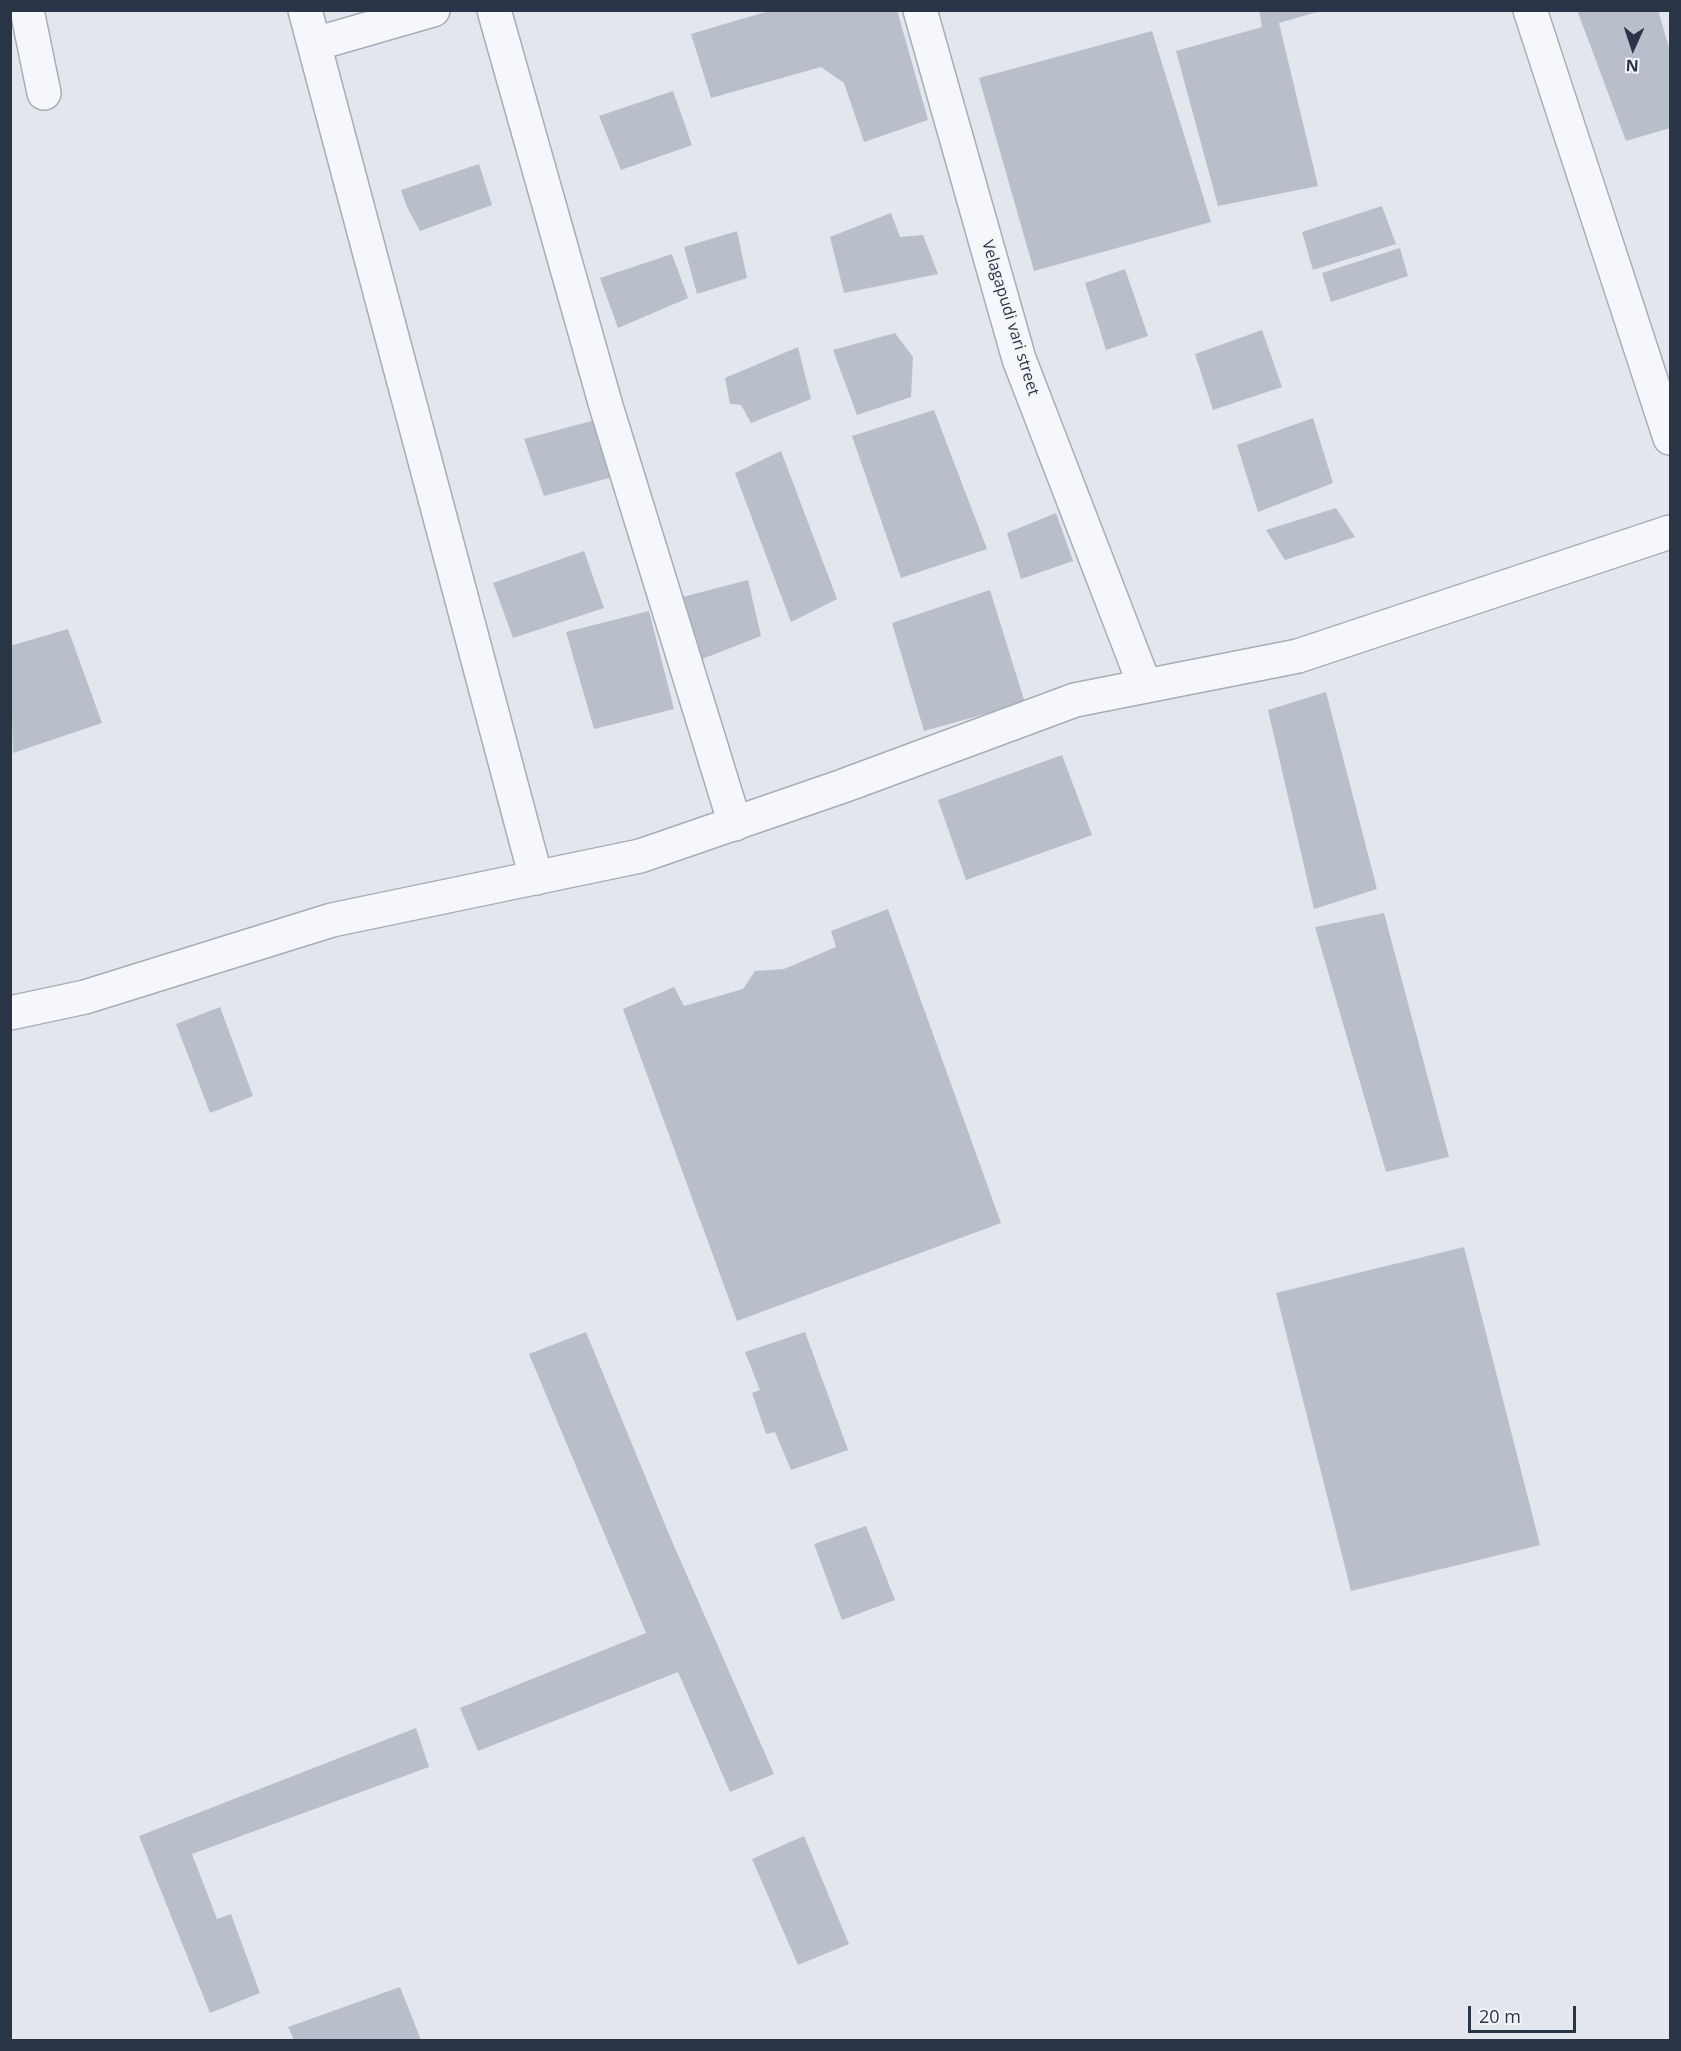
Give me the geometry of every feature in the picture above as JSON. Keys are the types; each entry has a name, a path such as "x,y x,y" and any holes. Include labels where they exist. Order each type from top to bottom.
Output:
{"street":[{"path":"27,10 44,93"},
{"path":"305,10 536,878"},
{"path":"315,44 433,10"},
{"path":"494,10 606,406 735,824"},
{"name":"Velagapudi vari street","path":"921,10 1019,359 1145,686"},
{"path":"1530,10 1671,438"},
{"path":"10,1013 85,997 332,920 640,856 735,824 1075,699 1298,656 1671,532"}],"building":[{"path":"772,10 897,10 928,120 864,142 844,83 821,67 711,98 691,34"},
{"path":"1259,10 1324,10 1279,23 1318,186 1218,206 1176,51 1262,27"},
{"path":"1577,10 1658,10 1670,51 1670,128 1626,141"},
{"path":"1152,31 1211,222 1034,271 979,78"},
{"path":"673,91 692,145 621,170 599,116"},
{"path":"479,164 492,205 420,231 401,190"},
{"path":"1382,206 1396,244 1313,270 1302,232"},
{"path":"891,213 900,237 923,235 938,274 844,293 830,237"},
{"path":"737,231 747,278 697,294 684,247"},
{"path":"1400,248 1408,276 1331,302 1322,273"},
{"path":"672,254 688,298 618,328 600,278"},
{"path":"1125,269 1148,336 1106,350 1085,283"},
{"path":"1262,330 1282,387 1213,410 1195,354"},
{"path":"895,333 913,357 911,397 857,415 833,350"},
{"path":"798,347 811,399 751,423 741,405 730,404 725,378"},
{"path":"934,410 987,549 901,578 852,436"},
{"path":"1313,418 1333,483 1258,512 1237,445"},
{"path":"599,419 616,476 544,496 524,439"},
{"path":"781,451 837,599 791,622 735,473"},
{"path":"1336,508 1355,537 1285,560 1266,530"},
{"path":"1056,513 1073,561 1021,579 1007,533"},
{"path":"584,551 604,608 513,638 493,583"},
{"path":"748,580 761,636 692,663 671,600"},
{"path":"990,590 1025,703 924,731 892,623"},
{"path":"649,611 674,709 594,729 566,632"},
{"path":"68,629 102,723 13,753 10,646"},
{"path":"1326,692 1377,889 1314,909 1268,710"},
{"path":"1062,755 1092,835 966,880 938,800"},
{"path":"888,909 1001,1223 737,1321 623,1009 674,987 684,1006 743,989 755,971 784,969 836,947 831,931"},
{"path":"1384,913 1449,1157 1386,1172 1315,927"},
{"path":"220,1007 253,1096 210,1113 176,1024"},
{"path":"1464,1247 1540,1545 1351,1591 1276,1293"},
{"path":"586,1332 668,1532 774,1774 730,1792 678,1672 478,1751 460,1708 646,1633 529,1354"},
{"path":"805,1332 848,1450 791,1470 775,1432 766,1434 752,1393 760,1390 745,1352"},
{"path":"866,1526 895,1600 842,1620 814,1544"},
{"path":"416,1728 429,1767 192,1854 217,1919 231,1914 260,1993 210,2013 139,1836"},
{"path":"804,1836 849,1944 798,1965 752,1859"},
{"path":"400,1987 421,2040 294,2040 288,2027"}]}
